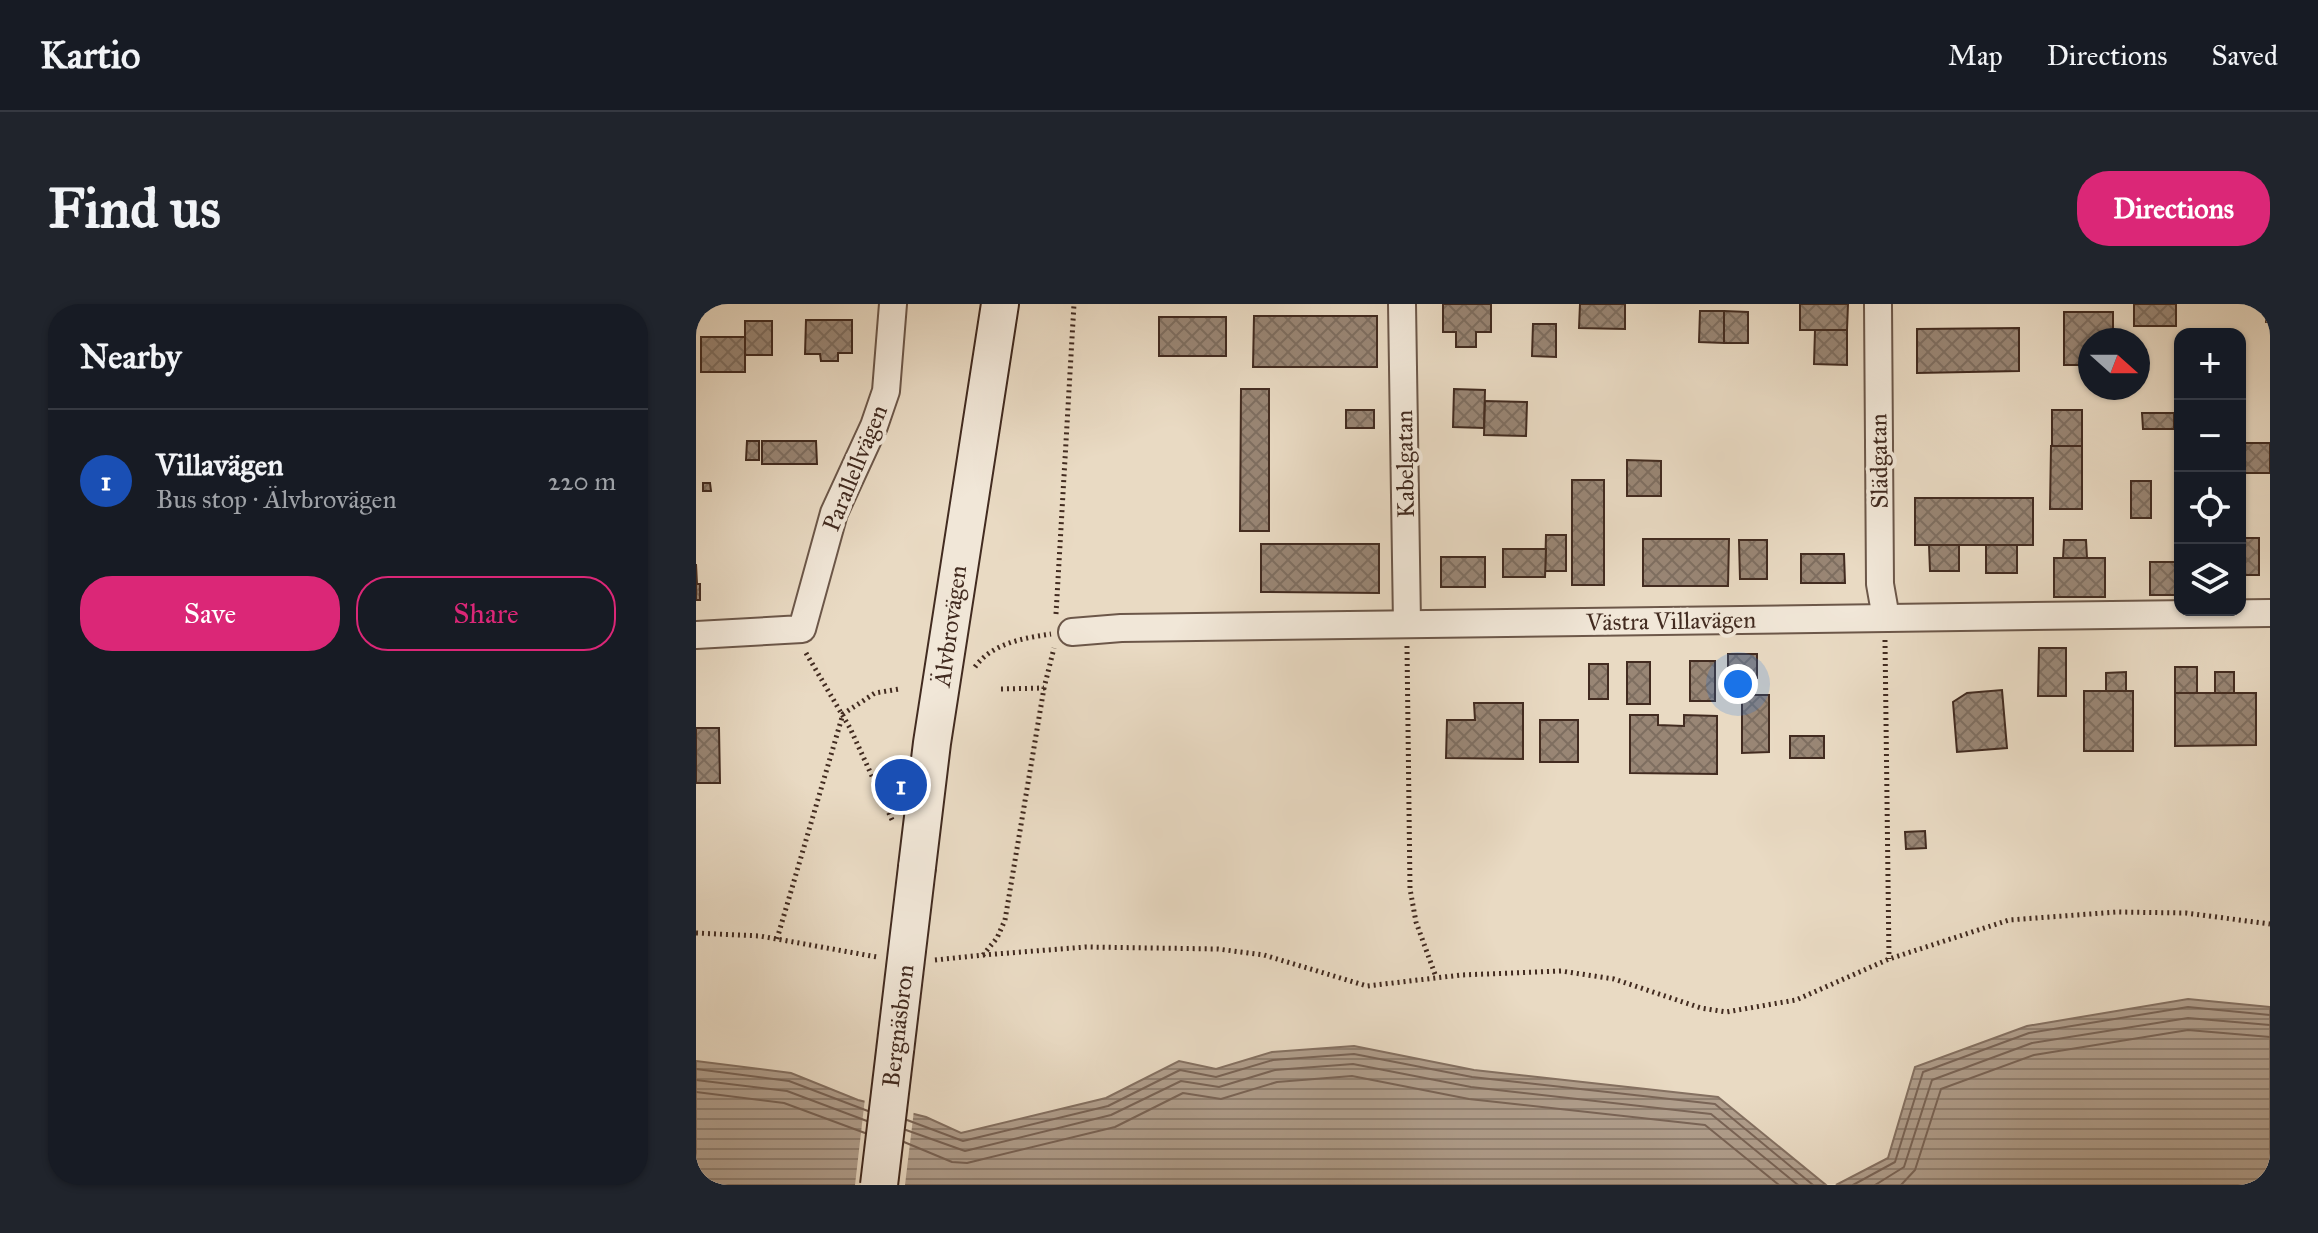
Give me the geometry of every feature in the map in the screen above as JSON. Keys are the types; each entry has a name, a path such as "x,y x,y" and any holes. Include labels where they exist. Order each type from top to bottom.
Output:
{"main road":[{"name":"Älvbrovägen","path":"982,304 985,386"},
{"name":"Älvbrovägen","path":"917,867 985,386 1000,304"},
{"name":"Bergnäsbron","path":"879,1185 917,867"}],"street":[{"name":"Parallellvägen","path":"802,629 834,513 874,426 886,391 893,304"},
{"name":"Kabelgatan","path":"1402,304 1407,623"},
{"name":"Slädgatan","path":"1878,304 1880,584 1886,618"},
{"name":"Västra Villavägen","path":"1064,625 1121,628 2270,613"},
{"path":"696,635 802,629"}],"path":[{"path":"1064,625 1074,304"},
{"path":"1886,618 1889,959"},
{"path":"1407,623 1410,889 1416,922 1436,977"},
{"path":"802,629 806,654 843,714 896,829"},
{"path":"972,672 983,656 1000,647 1055,634 1054,659 1044,688 1001,689"},
{"path":"777,939 843,714 875,693 899,689"},
{"path":"983,955 1086,947 1218,949 1264,955 1367,986 1436,977 1561,971 1614,979 1726,1012 1796,1000 1889,959 1979,927 2034,916 2186,913 2270,924"}],"water":[{"path":"2188,999 2270,1007 2270,1185 1836,1185 1888,1158 1915,1067 2027,1026"},
{"path":"1354,1046 1474,1070 1718,1097 1826,1185 696,1185 696,1061 791,1073 858,1100 926,1117 961,1133 1106,1098 1179,1061 1216,1069 1272,1052"}],"pier":[{"path":"865,1098 914,1110 905,1185 855,1185"}],"building":[{"path":"1443,304 1491,304 1491,332 1476,332 1476,347 1456,347 1456,332 1443,332"},
{"path":"1580,304 1625,304 1625,329 1579,328"},
{"path":"1800,304 1848,304 1847,330 1800,330"},
{"path":"2134,304 2176,304 2176,326 2134,326"},
{"path":"2266,304 2270,304 2270,322 2266,322"},
{"path":"1700,311 1724,311 1724,343 1699,342"},
{"path":"1724,311 1748,312 1748,343 1724,343"},
{"path":"2064,312 2113,312 2113,328 2078,328 2078,365 2064,365"},
{"path":"1254,316 1377,316 1377,367 1253,367"},
{"path":"1159,317 1226,317 1226,356 1159,356"},
{"path":"806,320 852,320 852,353 838,353 838,361 821,361 820,354 805,354"},
{"path":"745,321 772,321 772,355 745,355"},
{"path":"1533,324 1556,324 1556,357 1532,356"},
{"path":"2019,328 2019,371 1917,373 1917,329"},
{"path":"1815,330 1847,330 1847,365 1814,364"},
{"path":"701,337 745,337 745,372 701,372"},
{"path":"1241,389 1269,389 1269,531 1240,531"},
{"path":"1454,389 1485,390 1484,428 1453,427"},
{"path":"1485,401 1527,402 1526,436 1484,435"},
{"path":"1346,410 1374,410 1374,428 1346,428"},
{"path":"2052,410 2082,410 2082,446 2052,446"},
{"path":"2142,413 2174,413 2174,429 2143,429"},
{"path":"747,441 759,441 759,460 746,460"},
{"path":"762,441 816,441 817,464 762,464"},
{"path":"2246,443 2270,443 2270,473 2246,473"},
{"path":"2051,446 2082,446 2082,509 2050,509"},
{"path":"1627,460 1661,461 1661,496 1627,496"},
{"path":"1572,480 1604,480 1604,585 1572,585"},
{"path":"2131,481 2151,481 2151,518 2131,518"},
{"path":"703,483 710,483 711,491 703,491"},
{"path":"1915,498 2033,498 2033,545 1915,545"},
{"path":"1546,535 1566,535 1566,571 1545,571"},
{"path":"2246,538 2259,538 2259,575 2246,575"},
{"path":"1643,539 1729,539 1728,586 1643,586"},
{"path":"1739,540 1767,540 1767,579 1740,579"},
{"path":"2064,540 2086,540 2087,558 2063,558"},
{"path":"1261,544 1379,544 1379,593 1261,592"},
{"path":"1929,545 1959,545 1959,571 1930,571"},
{"path":"1986,545 2017,545 2017,573 1986,573"},
{"path":"1503,549 1546,549 1545,577 1503,577"},
{"path":"1801,554 1844,554 1845,583 1801,583"},
{"path":"1441,557 1485,557 1485,587 1441,587"},
{"path":"2054,558 2105,558 2105,597 2054,597"},
{"path":"2150,562 2174,562 2174,595 2150,595"},
{"path":"696,564 697,584 700,584 700,600 696,600"},
{"path":"2039,648 2066,648 2066,696 2038,696"},
{"path":"1728,654 1757,654 1757,678 1728,678"},
{"path":"1690,661 1715,661 1715,701 1690,701"},
{"path":"1627,662 1650,662 1650,704 1627,704"},
{"path":"1589,664 1608,664 1608,699 1589,699"},
{"path":"2175,667 2197,667 2197,693 2175,693"},
{"path":"2126,672 2126,691 2106,692 2106,673"},
{"path":"2215,672 2234,672 2234,693 2215,693"},
{"path":"2002,690 2007,748 1957,752 1953,702 1967,693"},
{"path":"2084,691 2133,691 2133,751 2084,751"},
{"path":"2175,693 2256,693 2256,745 2175,746"},
{"path":"1742,695 1769,695 1769,752 1742,753"},
{"path":"1474,703 1523,703 1523,759 1446,758 1447,720 1475,720"},
{"path":"1630,715 1658,715 1658,725 1684,726 1684,715 1717,716 1717,774 1630,773"},
{"path":"1540,720 1578,720 1578,762 1540,762"},
{"path":"696,728 719,728 720,783 696,783"},
{"path":"1790,736 1824,736 1824,758 1790,758"},
{"path":"1925,831 1926,848 1906,849 1905,832"}],"place":[{"name":"Villavägen","path":"901,785"}]}
